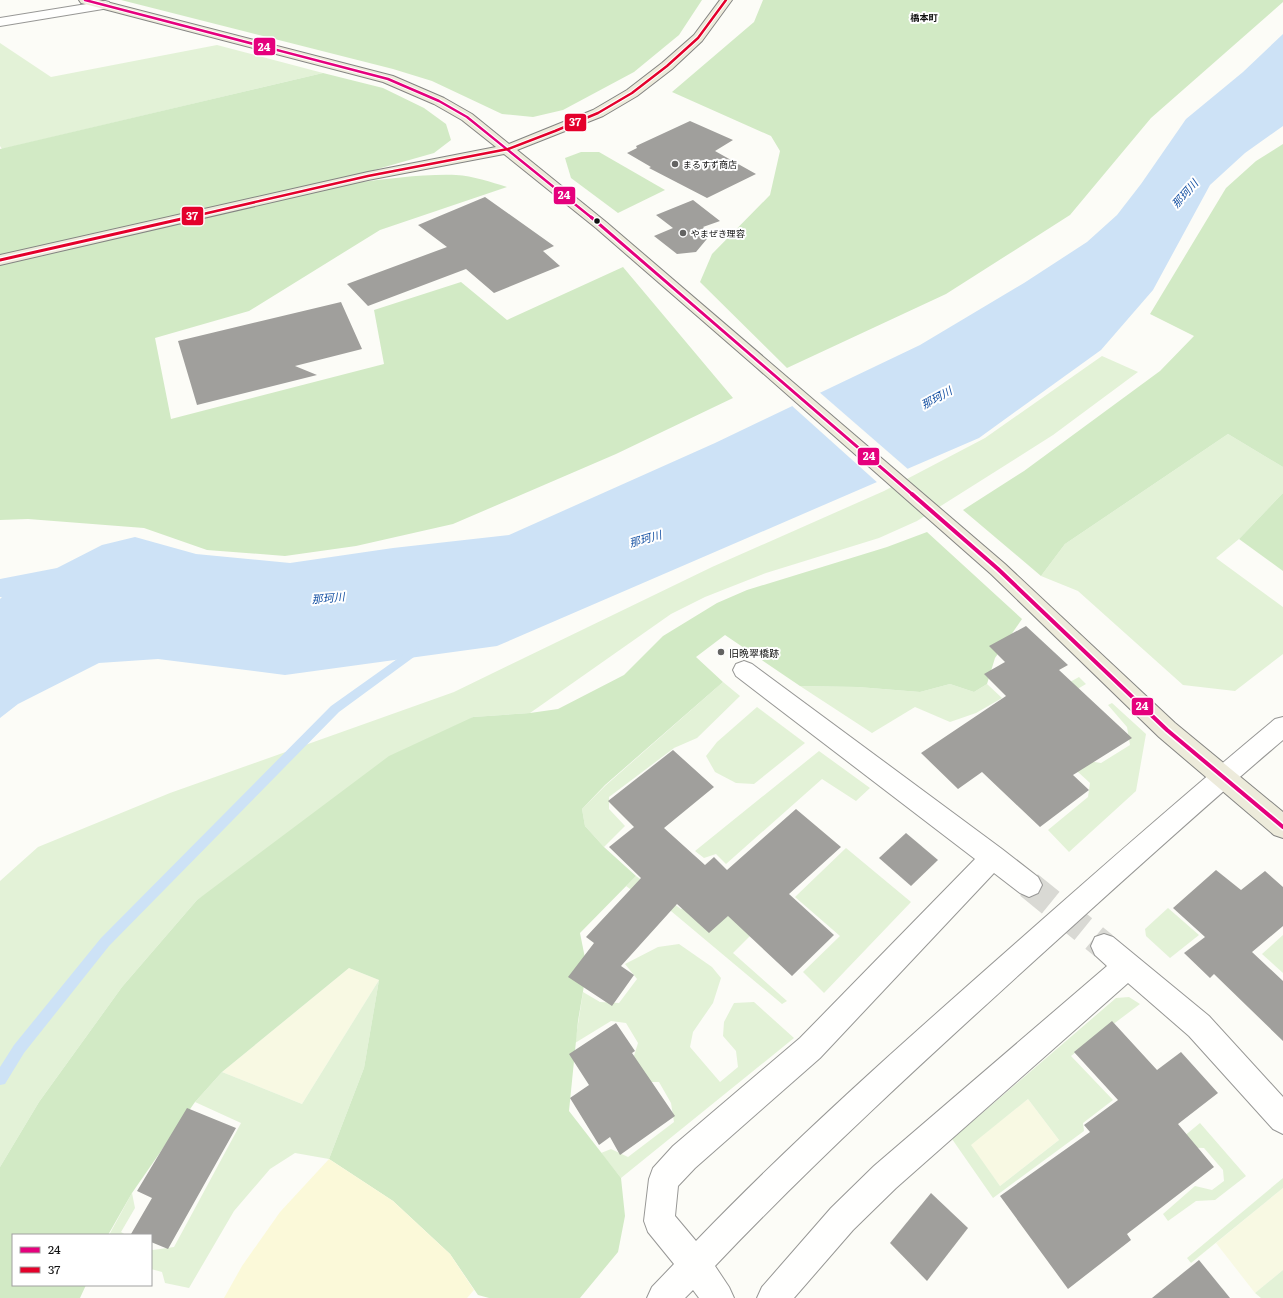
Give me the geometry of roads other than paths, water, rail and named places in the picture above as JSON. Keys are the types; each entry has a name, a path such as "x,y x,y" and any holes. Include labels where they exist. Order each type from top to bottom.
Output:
{"main road":[{"path":"85,0 388,78 439,101 462,114 508,149 676,288 998,570 1167,730 1283,827"},
{"path":"0,260 368,176 508,149 555,132 598,113 632,92 667,66 698,38 726,0"}],"street":[{"path":"0,22 105,5"},
{"path":"744,670 1029,885"},
{"path":"663,1298 694,1264 760,1198 958,1010 1283,726"},
{"path":"718,1298 694,1264 659,1221 664,1179 684,1157 810,1048 993,858"},
{"path":"1104,946 1199,1026 1283,1119"},
{"path":"773,1298 842,1219 885,1177 1127,966"}],"water":[{"name":"那珂川","path":"1283,34 1283,126 1245,153 1210,185 1153,290 1101,350 979,438 497,646 285,675 158,659 99,663 18,704 0,718 0,599 2,597 0,597 0,579 57,568 102,545 135,537 196,554 290,563 393,548 509,535 715,443 920,345 1024,283 1087,242 1117,215 1141,184 1186,119 1243,72"}],"waterway":[{"path":"0,1079 19,1049 105,942 335,709 414,651"}],"tunnel":[{"path":"1029,885 1104,946"}],"place":[{"name":"まるすず商店","path":"675,164"},
{"name":"やまぜき理容","path":"683,233"},
{"name":"旧晩翠橋跡","path":"721,652"}],"district":[{"name":"橋本町","path":"924,17"}]}
